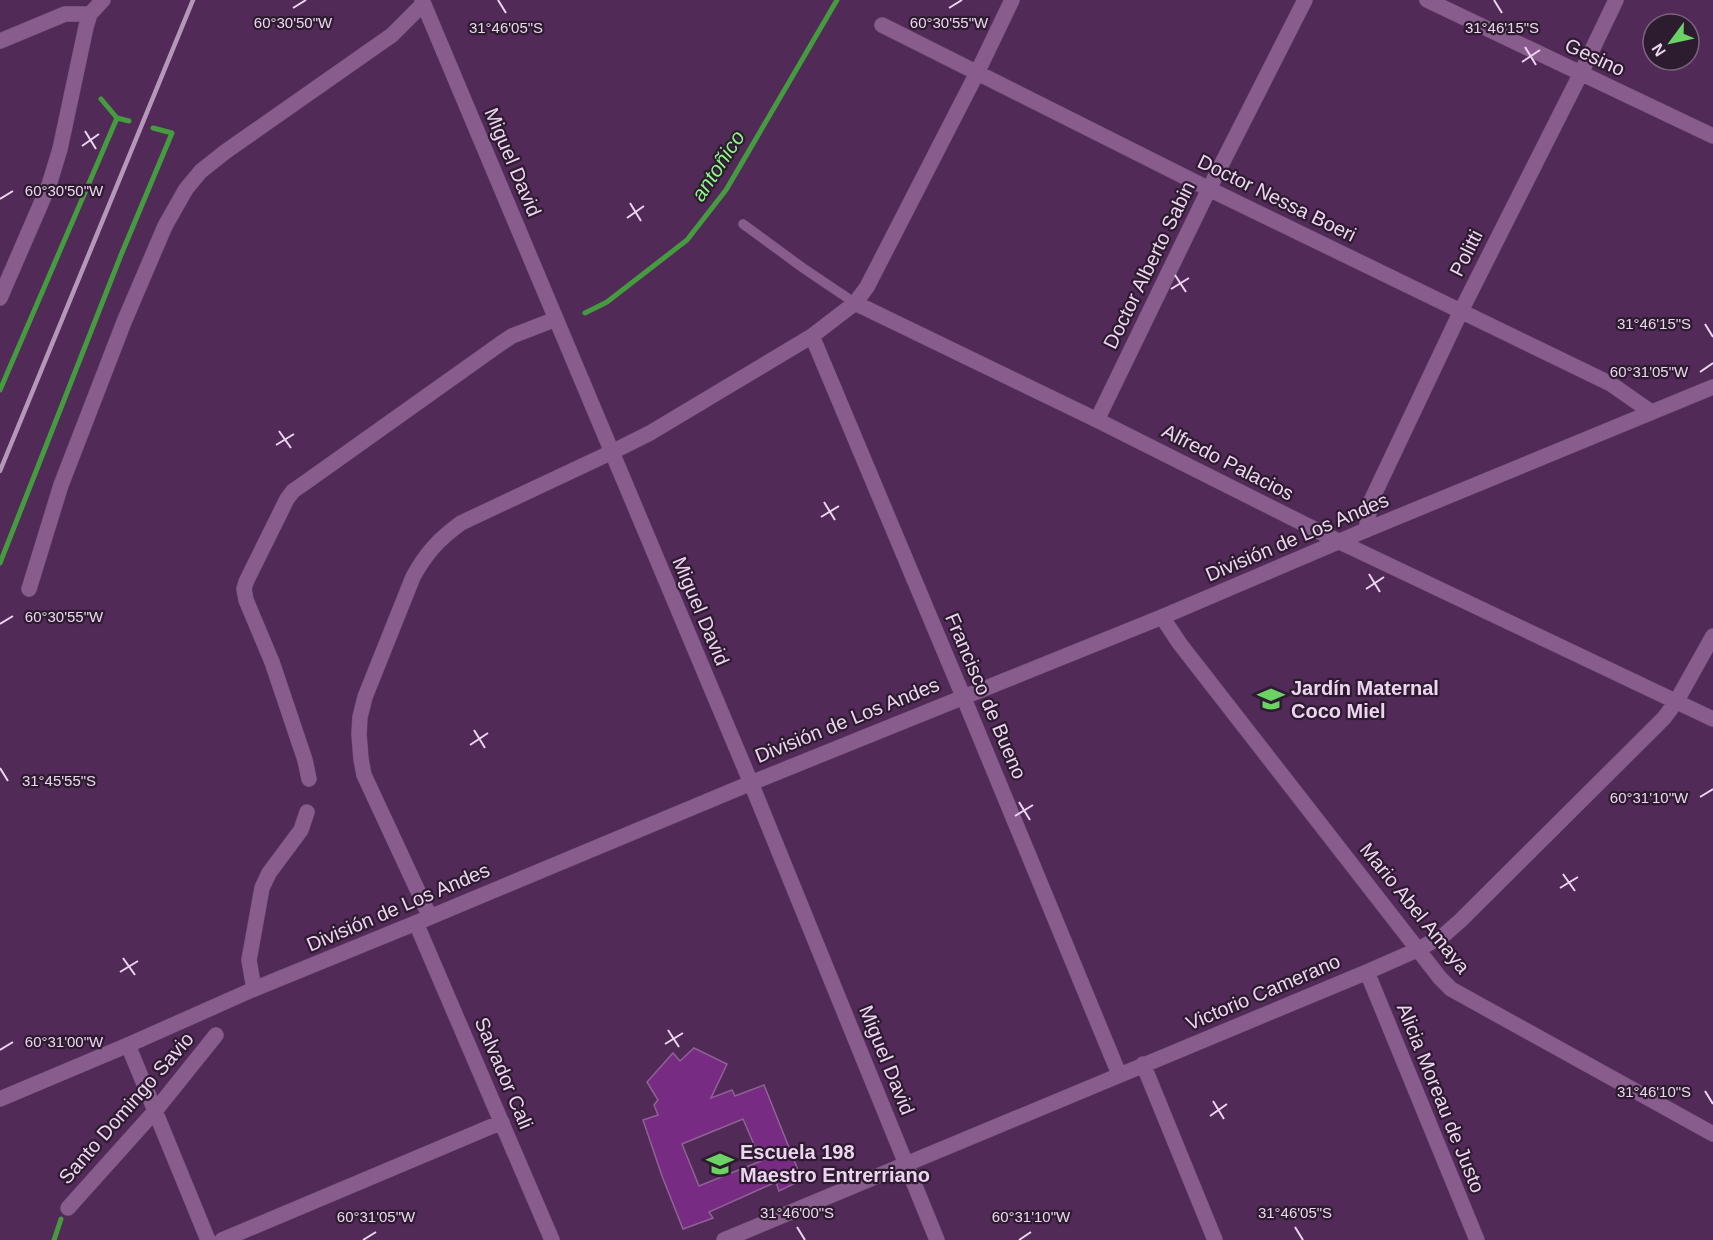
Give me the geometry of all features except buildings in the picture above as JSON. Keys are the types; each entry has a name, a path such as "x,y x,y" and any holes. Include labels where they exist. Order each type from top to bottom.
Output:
{"street":[{"path":"0,298 49,185 60,149 86,27 90,14 103,0"},
{"name":"Salvador Cali","path":"552,1240 502,1122 369,787 361,759 359,734 365,697 413,577 432,547 445,535 461,523 650,433 812,336 855,303 867,287 1012,0"},
{"name":"Doctor Alberto Sabin","path":"1097,420 1209,189 1305,0"},
{"name":"Gesino","path":"1426,0 1713,136"},
{"name":"Politti","path":"1366,530 1371,501 1461,311 1616,0"},
{"path":"30,589 61,485 124,322 165,226 186,189 201,171 225,152 392,35 422,2"},
{"name":"Miguel David","path":"422,2 751,783 937,1240"},
{"path":"0,41 65,14 90,14"},
{"name":"Doctor Nessa Boeri","path":"882,24 1209,189 1611,384 1651,412"},
{"name":"Alfredo Palacios","path":"855,303 1097,420 1341,542 1713,719"},
{"path":"309,779 305,760 272,662 246,600 244,589 287,500 299,486 500,344 512,336 556,319"},
{"name":"Francisco de Bueno","path":"812,336 1119,1074"},
{"name":"División de Los Andes","path":"0,1099 255,989 963,696 1162,617 1713,387"},
{"name":"Mario Abel Amaya","path":"1162,617 1180,644 1451,989 1713,1134"},
{"name":"Victorio Camerano","path":"724,1240 1367,972 1444,935 1664,718 1676,702 1713,636"},
{"path":"255,989 249,960 262,888 269,873 301,830 307,812"},
{"name":"Alicia Moreau de Justo","path":"1367,972 1477,1240"},
{"name":"Santo Domingo Savio","path":"68,1208 155,1111 216,1035"},
{"path":"128,1045 208,1240"},
{"path":"1143,1064 1215,1240"},
{"path":"222,1240 502,1122"}],"lane":[{"path":"743,224 855,303"}],"waterway":[{"name":"antoñico","path":"585,313 607,302 687,240 726,190 837,0"},
{"path":"0,390 117,118 101,99"},
{"path":"117,118 129,121"},
{"path":"0,563 121,255 172,133 153,128"},
{"name":"antoñico","path":"54,1240 61,1219"}],"railway":[{"path":"0,471 193,0"}],"place":[{"name":"Jardín Maternal Coco Miel","path":"1271,699"},
{"name":"Escuela 198 Maestro Entrerriano","path":"720,1164"}]}
